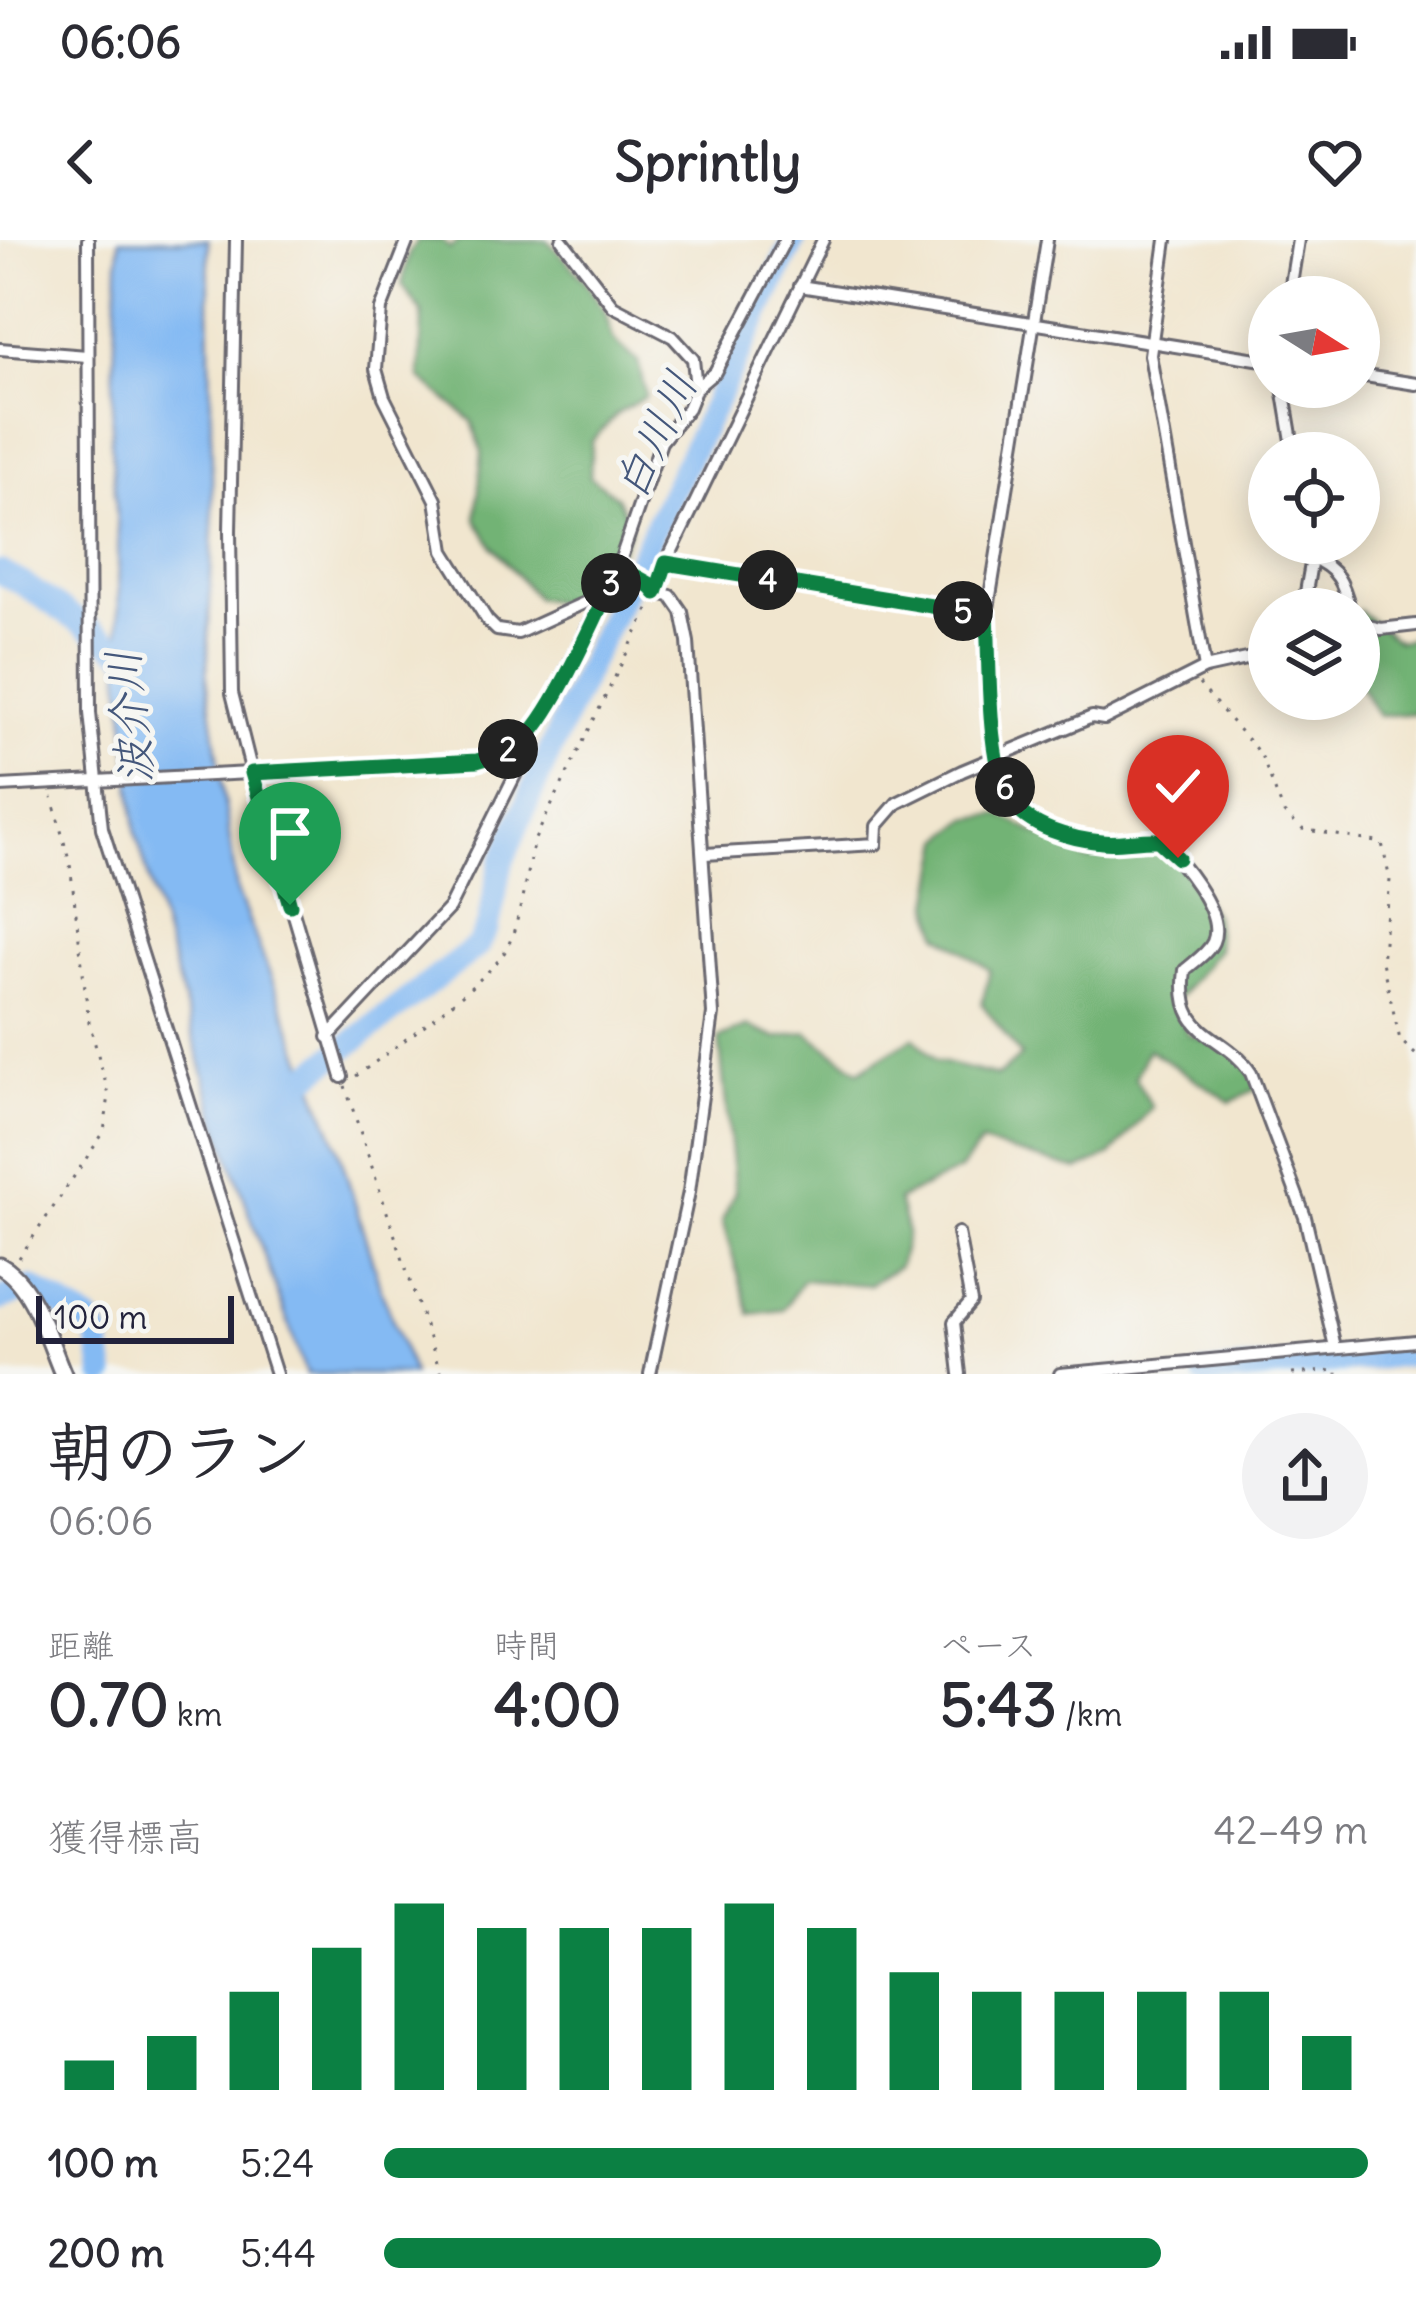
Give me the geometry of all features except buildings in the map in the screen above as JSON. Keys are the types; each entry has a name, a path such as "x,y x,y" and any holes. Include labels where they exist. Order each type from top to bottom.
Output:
{"main road":[{"path":"9,1273 27,1297 64,1374"}],"street":[{"path":"88,240 90,713 105,782 102,828 276,1374"},
{"path":"236,240 232,693 342,1077"},
{"path":"408,240 381,309 376,369 384,398 436,500 444,551 497,630 518,633 606,593"},
{"path":"562,240 613,305 673,337 693,358 697,388"},
{"path":"0,786 477,761 522,742 542,718 622,569 661,442 688,408 697,388 715,372 785,240"},
{"path":"652,588 823,240"},
{"path":"1047,240 987,615 996,759 1009,798 1042,825 1060,834 1105,842 1158,840 1199,886 1215,932 1212,945 1185,970 1184,1005 1195,1027 1242,1060 1251,1072 1305,1217 1335,1347"},
{"path":"1166,240 1149,341 1205,668"},
{"path":"1292,276 1298,240"},
{"path":"800,286 1248,358"},
{"path":"0,349 87,356"},
{"path":"1380,378 1416,384"},
{"path":"666,563 987,615"},
{"path":"1328,564 1345,588"},
{"path":"622,569 671,596 682,612 705,854 713,1014 703,1110 650,1374"},
{"path":"1380,629 1416,626"},
{"path":"705,854 876,844 877,826 897,803 1092,717 1104,718 1205,668 1248,659"},
{"path":"328,1037 448,908 526,755 522,742"},
{"path":"958,1232 971,1302 954,1322 960,1374"},
{"path":"1060,1374 1416,1341"}],"path":[{"path":"441,1374 344,1084 418,1030 504,955 520,916 523,877 535,839 652,588"},
{"path":"1191,674 1261,755 1284,813 1302,829 1382,844 1390,880 1382,962 1400,1040 1416,1055"},
{"path":"9,1273 104,1132 109,1095 89,1022 70,864 48,783"},
{"path":"1292,1374 1336,1370 1337,1374"}],"green space":[{"path":"418,240 441,240 450,248 460,240 547,240 583,278 605,311 613,339 638,362 646,396 617,414 592,441 590,477 617,497 631,527 609,572 571,605 536,598 476,519 482,452 472,421 420,378 422,312 402,285 409,253"},
{"path":"1380,627 1398,641 1416,638 1416,713 1380,716"},
{"path":"999,814 1087,860 1150,849 1178,859 1214,915 1218,949 1173,1004 1188,1034 1247,1057 1260,1087 1231,1102 1148,1049 1135,1078 1152,1107 1111,1155 1078,1170 981,1143 960,1170 898,1200 907,1233 899,1266 869,1285 803,1280 783,1310 750,1314 722,1221 735,1192 719,1038 748,1026 776,1038 807,1032 859,1071 914,1037 936,1061 998,1076 1021,1056 982,1004 990,970 939,934 931,904 943,839 968,819"}],"water":[{"name":"波介川","path":"119,240 208,240 213,526 207,678 237,891 338,1147 381,1290 413,1374 306,1374 218,1124 136,833 119,654 111,440"}],"waterway":[{"name":"白川川","path":"286,1093 478,946 488,926 502,862 594,653 794,240"},
{"name":"波介川","path":"0,572 145,666"},
{"path":"0,1299 32,1288 89,1322 98,1336 104,1374"},
{"path":"1205,1374 1416,1354"}],"route":[{"path":"290,905 252,773 477,761 498,755 522,742 542,718 619,567 656,593 666,563 987,615 996,759 1009,798 1060,834 1105,842 1158,840 1178,858"}]}
